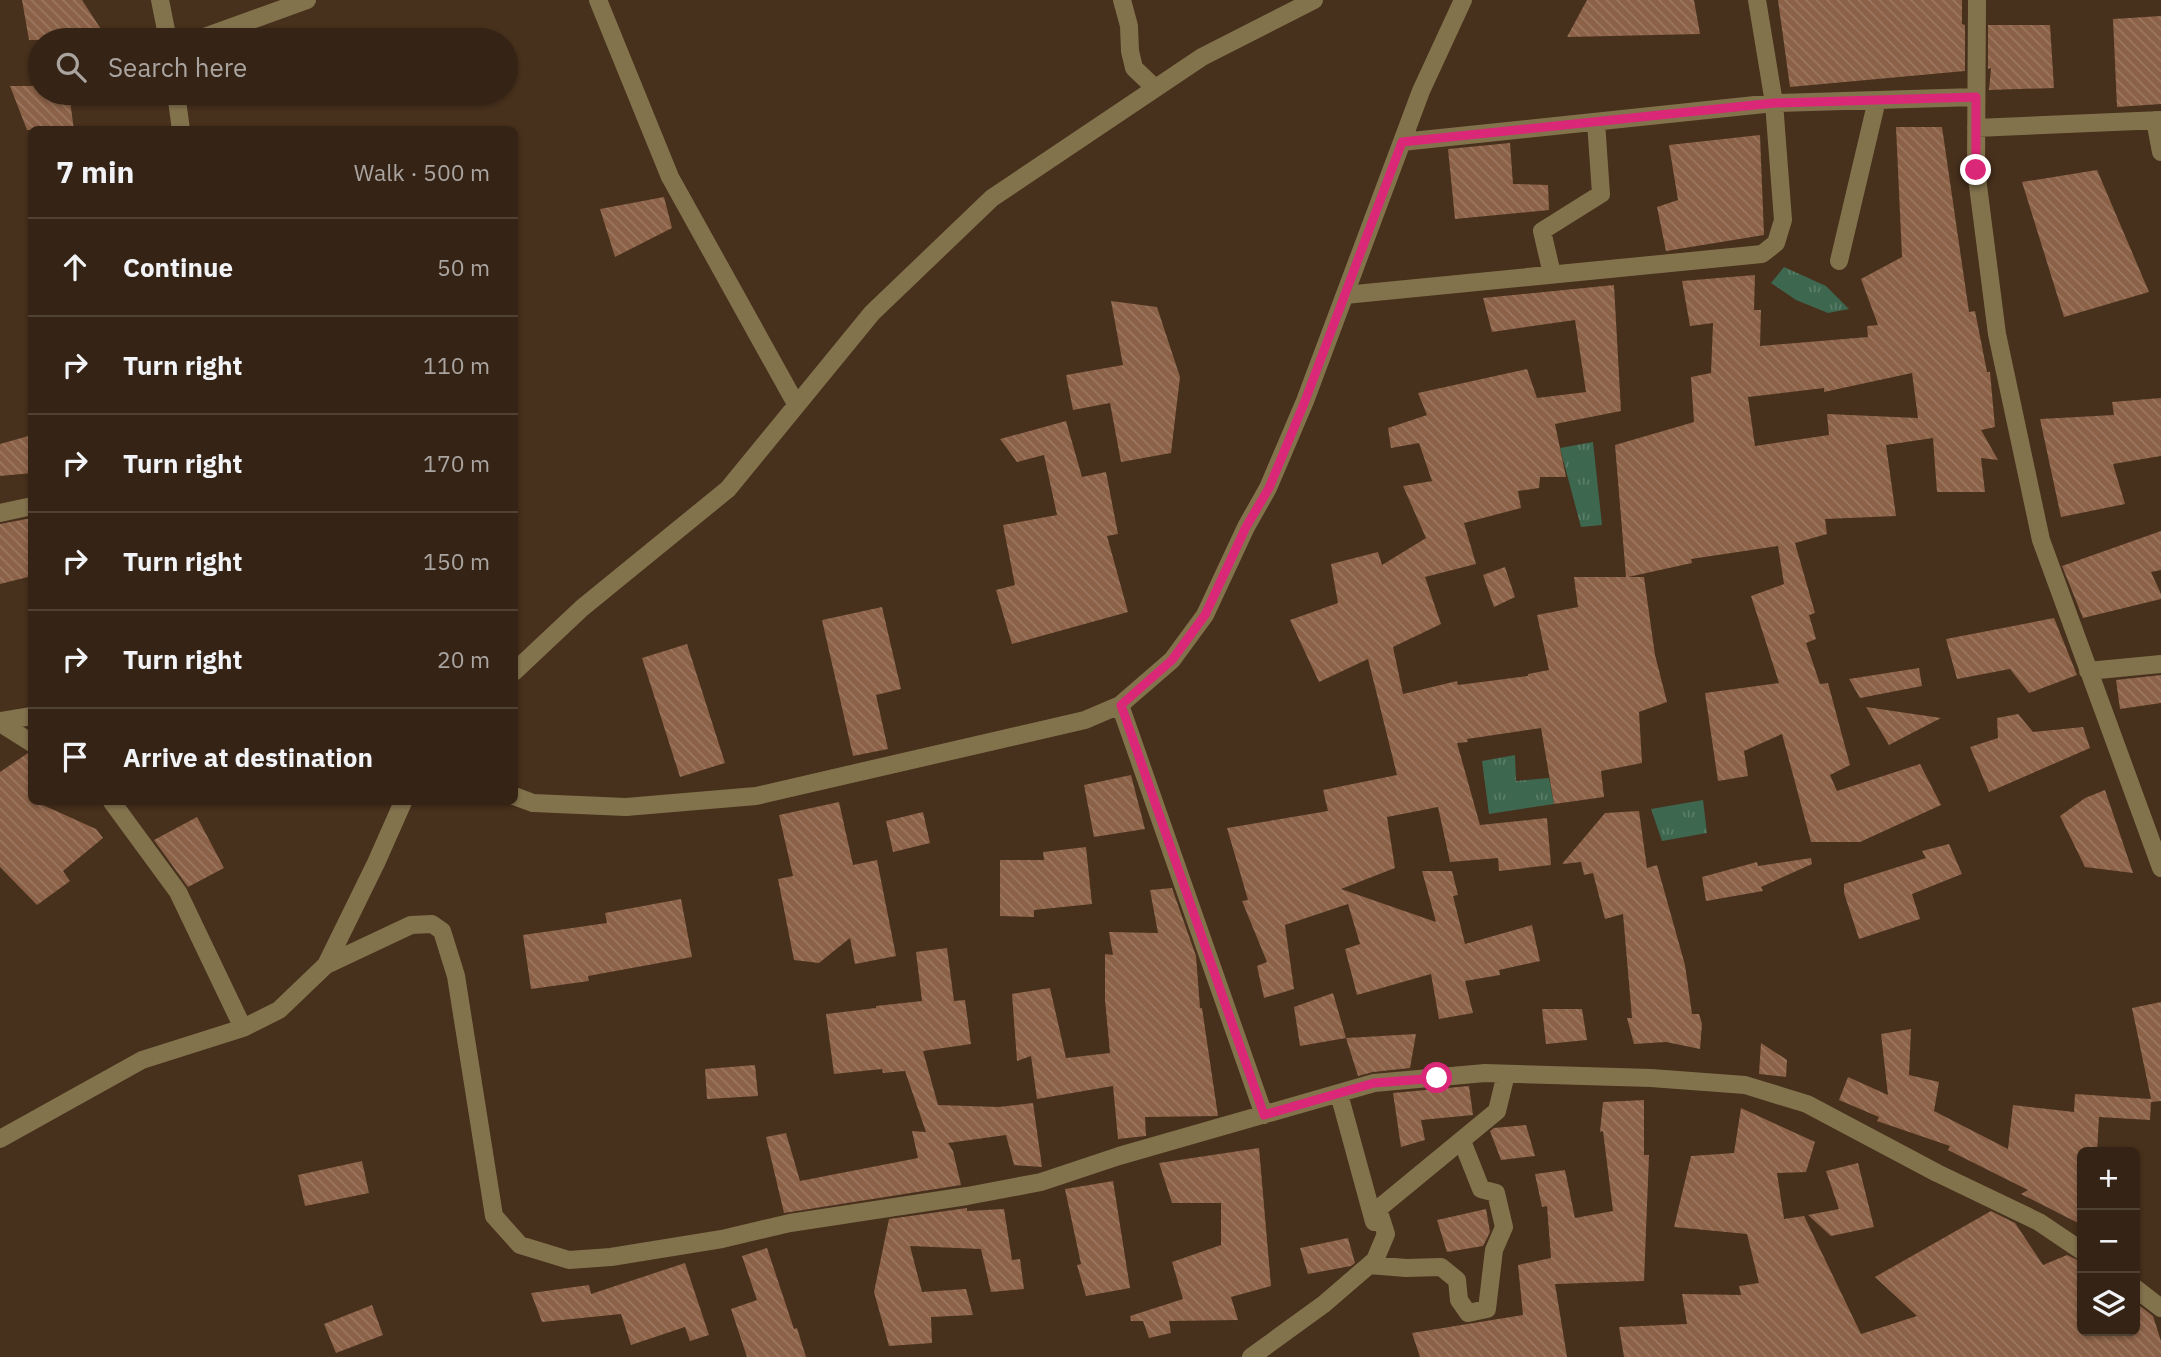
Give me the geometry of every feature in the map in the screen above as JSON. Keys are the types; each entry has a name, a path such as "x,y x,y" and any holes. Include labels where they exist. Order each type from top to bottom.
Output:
{"street":[{"path":"160,0 166,28"},
{"path":"229,28 307,0"},
{"path":"598,0 670,177 796,404"},
{"path":"1122,0 1129,26 1134,68 1155,88"},
{"path":"518,668 582,608 727,489 872,313 992,198 1202,57 1314,0"},
{"path":"518,797 533,803 626,807 756,796 1085,720 1121,705 1172,660 1205,615 1246,527 1269,488 1305,401 1421,91 1463,0"},
{"path":"1345,295 1762,254 1776,243 1783,220 1774,103 1757,0"},
{"path":"1977,0 1976,170 2000,348 2041,540 2161,868"},
{"path":"1402,142 1774,103 1976,97"},
{"path":"1839,261 1877,100"},
{"path":"178,105 180,126"},
{"path":"1976,128 2158,120 2161,152"},
{"path":"1552,274 1542,231 1601,194 1596,121"},
{"path":"0,513 28,507"},
{"path":"2088,671 2161,664"},
{"path":"1121,705 1264,1115"},
{"path":"0,722 28,717"},
{"path":"0,722 28,740"},
{"path":"114,805 178,892 243,1028"},
{"path":"326,965 402,805"},
{"path":"0,1139 142,1060 243,1028 279,1010 326,965 411,925 432,924 442,931 456,976 494,1216 520,1245 569,1260 722,1239 790,1223 1041,1182 1119,1156 1374,1083 1485,1073 1651,1078 1758,1088 1807,1104 1937,1173 2039,1222 2077,1248"},
{"path":"1251,1357 1324,1304 1375,1260 1386,1234 1378,1209 1497,1111 1506,1074"},
{"path":"1339,1094 1381,1246"},
{"path":"1369,1265 1441,1267 1457,1280 1459,1300 1468,1314 1487,1309 1494,1250 1504,1227 1496,1194 1481,1189 1462,1140"},
{"path":"2140,1292 2161,1308"}],"green space":[{"path":"1784,267 1826,286 1849,309 1828,313 1796,300 1771,283"},
{"path":"1593,442 1602,525 1581,527 1560,448"},
{"path":"1515,755 1516,781 1549,778 1554,804 1489,814 1482,761"},
{"path":"1703,800 1707,833 1662,841 1651,809"}],"building":[{"path":"22,0 82,0 100,28 28,28 28,34"},
{"path":"1587,0 1694,0 1700,34 1567,37"},
{"path":"1778,0 1962,0 1965,71 1790,87"},
{"path":"2161,16 2161,104 2117,107 2113,19"},
{"path":"1988,25 2050,25 2054,88 1989,90 1991,68 1988,69"},
{"path":"10,86 28,86 28,105 71,105 73,126 28,126 27,130"},
{"path":"1896,127 1942,127 1969,312 1975,311 1987,372 1990,372 1995,427 1981,430 1998,460 1981,458 1985,492 1937,492 1933,438 1886,445 1896,516 1825,519 1827,534 1795,543 1815,613 1809,615 1816,639 1806,643 1820,684 1828,683 1850,765 1830,775 1837,791 1920,764 1941,805 1860,842 1811,842 1782,734 1744,751 1748,776 1718,781 1705,693 1779,683 1751,596 1784,584 1778,546 1691,559 1692,563 1628,577 1644,577 1655,655 1667,702 1639,712 1642,763 1601,771 1604,797 1554,804 1541,728 1467,739 1468,742 1457,743 1480,825 1547,818 1551,865 1499,871 1498,858 1450,862 1438,807 1387,817 1395,868 1341,889 1436,922 1422,871 1452,871 1458,895 1453,896 1465,944 1532,925 1540,961 1499,970 1500,975 1465,981 1473,1013 1439,1019 1431,974 1357,995 1345,949 1360,944 1348,904 1285,925 1294,989 1264,998 1257,966 1267,962 1242,901 1248,900 1227,828 1328,811 1323,790 1397,775 1368,659 1319,682 1290,620 1338,603 1331,564 1378,552 1382,565 1426,538 1403,486 1432,481 1419,443 1391,448 1388,428 1427,415 1418,393 1527,369 1537,398 1586,392 1575,320 1492,332 1483,298 1614,285 1621,411 1555,424 1566,477 1540,477 1539,488 1518,491 1521,508 1464,523 1476,564 1425,577 1441,624 1393,647 1403,694 1457,681 1458,685 1528,676 1549,670 1537,615 1578,607 1574,577 1626,577 1615,445 1694,422 1691,377 1711,373 1713,323 1690,326 1682,281 1755,275 1754,310 1761,310 1760,346 1868,337 1867,326 1878,325 1861,279 1902,257","holes":["1912,373 1918,418 1827,414 1829,435 1755,446 1748,397 1824,388 1824,392"]},
{"path":"1760,135 1764,235 1666,251 1657,207 1678,200 1669,145"},
{"path":"1510,143 1513,184 1548,185 1549,210 1455,219 1448,149"},
{"path":"2097,170 2149,292 2064,317 2022,182"},
{"path":"664,197 672,228 615,257 600,209"},
{"path":"1111,301 1157,307 1180,377 1171,453 1121,462 1110,403 1073,410 1066,375 1123,365"},
{"path":"2161,398 2161,456 2113,464 2125,504 2061,517 2040,419 2114,415 2112,402"},
{"path":"1066,421 1082,477 1106,472 1118,534 1107,536 1128,612 1012,644 996,590 1015,585 1003,525 1057,515 1044,455 1017,462 1000,439"},
{"path":"28,436 28,473 0,476 0,444"},
{"path":"28,519 28,577 0,584 0,524"},
{"path":"2161,531 2161,570 2151,572 2161,599 2083,618 2062,566"},
{"path":"1505,567 1515,597 1494,607 1483,575"},
{"path":"882,607 901,689 876,695 888,749 853,756 822,620"},
{"path":"2054,618 2077,675 2029,693 2010,669 1957,679 1946,639"},
{"path":"687,644 725,763 680,777 642,658"},
{"path":"1919,668 1922,686 1860,698 1849,679"},
{"path":"2161,675 2161,703 2120,709 2116,680"},
{"path":"1866,707 1893,711 1941,718 1889,745"},
{"path":"2018,714 2033,732 2083,727 2090,748 1989,792 1970,747 1998,738 1997,718"},
{"path":"28,753 28,805 43,805 96,829 103,838 63,871 70,881 37,905 0,867 0,772"},
{"path":"1131,775 1145,829 1094,837 1084,785"},
{"path":"2105,790 2133,873 2085,867 2060,816 2085,798"},
{"path":"839,802 853,865 877,860 896,956 855,964 850,938 819,963 794,960 778,879 793,876 779,815"},
{"path":"1639,811 1647,868 1657,865 1685,965 1692,1014 1699,1014 1702,1024 1700,1049 1666,1042 1634,1044 1627,1018 1632,1018 1623,914 1605,919 1593,873 1584,875 1581,862 1562,864 1605,813"},
{"path":"923,812 930,843 893,852 886,821"},
{"path":"197,817 224,868 188,887 154,840"},
{"path":"1949,844 1962,874 1912,894 1920,919 1859,939 1844,893 1844,884 1926,858 1922,851"},
{"path":"1086,847 1092,904 1034,910 1034,917 1000,916 1000,860 1044,860 1043,852"},
{"path":"1811,858 1812,864 1761,887 1763,891 1706,901 1702,877 1757,862 1758,866"},
{"path":"1172,888 1196,956 1200,1008 1218,1116 1145,1117 1146,1136 1118,1139 1113,1086 1037,1099 1031,1056 1017,1061 1012,994 1050,988 1066,1058 1110,1053 1105,1000 1105,954 1113,955 1109,932 1158,933 1150,890"},
{"path":"681,899 692,957 588,976 589,981 531,989 523,935 607,923 605,913"},
{"path":"947,948 954,1001 965,1000 971,1044 923,1051 938,1105 999,1107 1033,1103 1042,1167 1014,1165 1006,1135 948,1143 953,1151 961,1185 784,1213 766,1137 786,1133 800,1181 918,1158 912,1131 926,1132 905,1071 883,1073 882,1069 834,1074 826,1014 922,1001 916,952"},
{"path":"1333,993 1346,1038 1300,1046 1294,1007"},
{"path":"2161,1002 2161,1101 2151,1102 2150,1120 2099,1117 2097,1147 2077,1147 2077,1222 2021,1194 2028,1190 1948,1150 1950,1146 1877,1121 1879,1117 1839,1100 1848,1077 1888,1095 1881,1034 1911,1029 1909,1075 1939,1082 1934,1111 2008,1149 2013,1105 2074,1112 2075,1094 2151,1099 2132,1008"},
{"path":"1542,1009 1582,1009 1587,1040 1546,1044"},
{"path":"1416,1034 1410,1068 1358,1076 1346,1038"},
{"path":"1761,1043 1787,1060 1786,1077 1759,1074"},
{"path":"755,1065 758,1096 707,1099 705,1069"},
{"path":"1469,1086 1473,1115 1421,1120 1425,1140 1401,1147 1393,1093"},
{"path":"1644,1100 1644,1155 1649,1155 1644,1281 1555,1284 1567,1357 1420,1357 1412,1333 1523,1315 1518,1265 1551,1258 1547,1206 1542,1207 1535,1174 1565,1170 1575,1218 1613,1211 1603,1131 1600,1132 1603,1102"},
{"path":"1741,1108 1815,1142 1806,1172 1777,1173 1784,1219 1804,1216 1861,1334 1917,1316 1875,1277 1991,1211 2015,1223 2043,1265 2067,1255 2077,1260 2077,1336 2140,1336 2140,1306 2153,1316 2161,1341 2161,1357 1624,1357 1619,1327 1687,1324 1682,1294 1741,1295 1739,1286 1759,1283 1747,1234 1674,1227 1691,1156 1734,1153"},
{"path":"1526,1125 1535,1156 1501,1160 1490,1131 1494,1128"},
{"path":"1259,1148 1271,1286 1231,1297 1238,1320 1169,1321 1171,1333 1149,1338 1143,1321 1131,1321 1130,1316 1183,1299 1172,1262 1221,1245 1221,1203 1172,1203 1159,1163"},
{"path":"362,1161 369,1193 305,1206 298,1175"},
{"path":"1858,1163 1874,1227 1831,1236 1808,1215 1839,1209 1826,1171"},
{"path":"1113,1181 1130,1288 1086,1296 1077,1265 1081,1264 1065,1189"},
{"path":"967,1208 967,1211 1004,1209 1012,1260 1020,1259 1024,1289 991,1292 981,1249 910,1246 922,1292 966,1289 973,1315 931,1317 932,1343 889,1346 874,1292 889,1219"},
{"path":"1486,1209 1490,1232 1483,1246 1447,1252 1437,1220"},
{"path":"1348,1238 1355,1263 1308,1274 1300,1248"},
{"path":"767,1248 806,1357 747,1357 731,1309 757,1300 742,1256"},
{"path":"685,1263 709,1335 690,1341 685,1327 631,1345 621,1314 542,1322 531,1293 589,1285 591,1294"},
{"path":"372,1305 383,1335 336,1353 324,1324"}],"route":[{"path":"1437,1078 1374,1083 1264,1115 1121,705 1172,660 1205,615 1246,527 1269,488 1305,401 1402,142 1774,103 1976,97 1976,170"}]}
